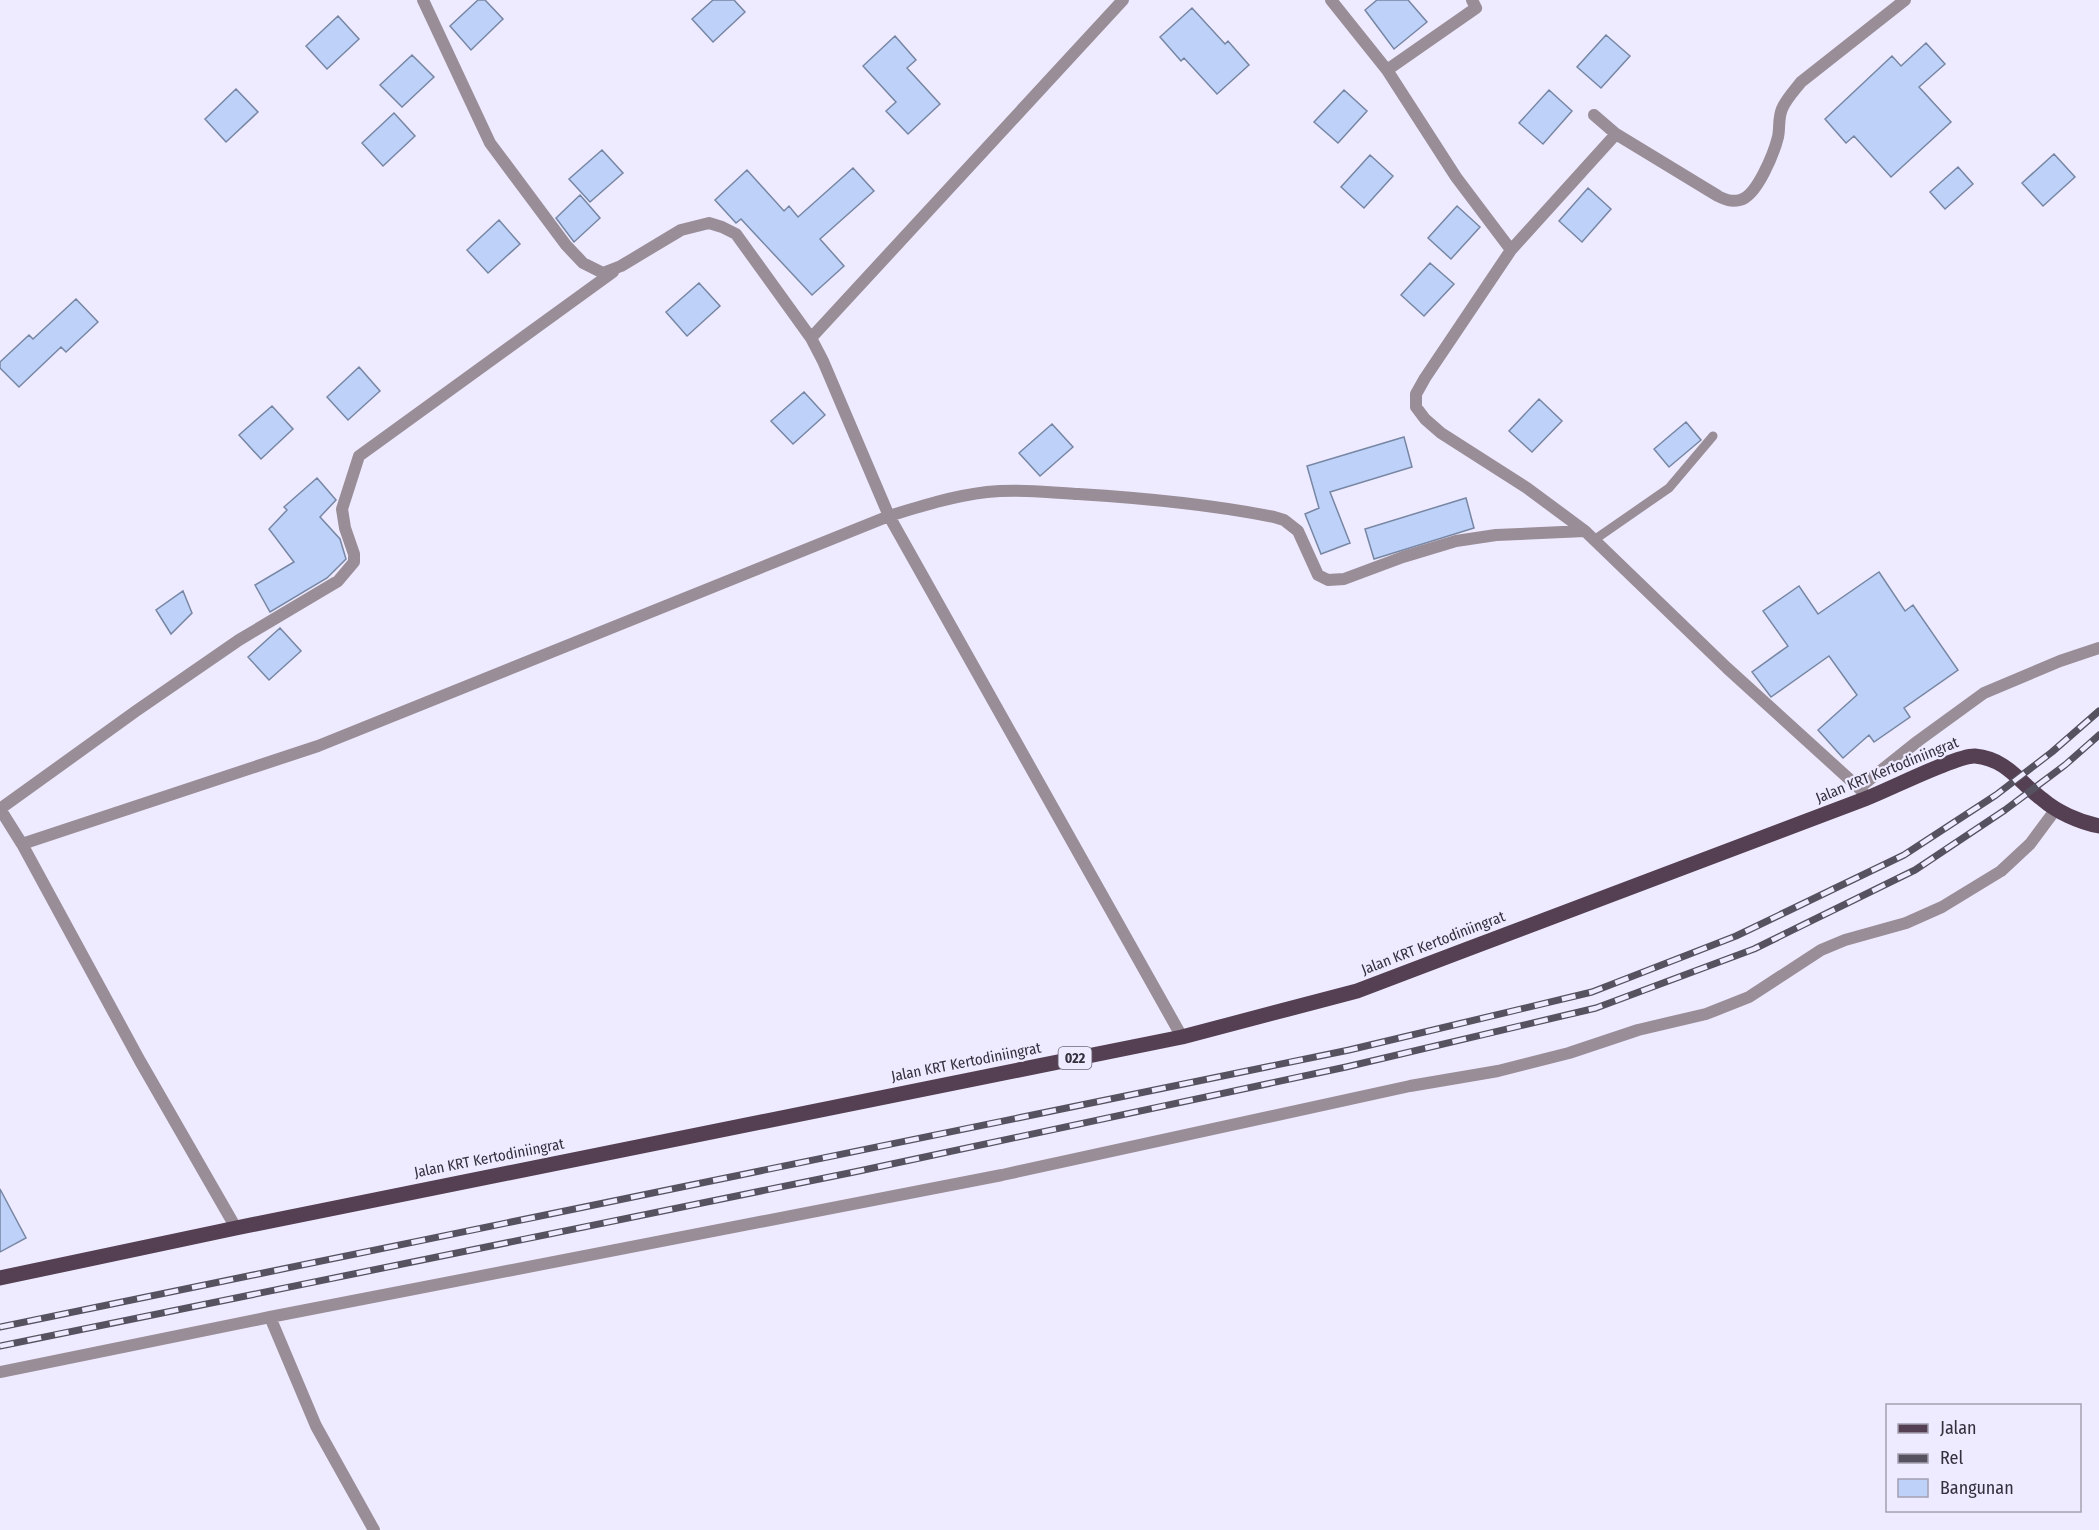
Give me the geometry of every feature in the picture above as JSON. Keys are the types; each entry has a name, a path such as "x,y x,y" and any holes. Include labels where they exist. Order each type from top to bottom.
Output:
{"main road":[{"name":"Jalan KRT Kertodiniingrat","path":"0,1278 236,1228 1182,1037 1357,991 1863,793 1972,756 1992,759 2011,769 2041,799 2056,809 2097,822"}],"street":[{"path":"423,0 490,143 566,245 583,263 603,273 621,266"},
{"path":"811,338 1123,0"},
{"path":"1331,0 1387,70 1456,177 1511,250"},
{"path":"1387,70 1476,8 1472,0"},
{"path":"1594,115 1616,134 1718,196 1730,202 1743,200 1755,188 1769,163 1778,137 1781,111 1788,97 1801,82 1905,0"},
{"path":"1616,134 1511,250 1425,378 1416,394 1416,407 1425,419 1441,433 1527,488 1584,531 1727,668 1863,793 1918,741 1984,693 2060,661 2099,648"},
{"path":"236,1228 140,1061 22,844 0,809 220,653 338,581 354,562 342,509 359,456 621,266 681,230 709,223 736,234 811,338 824,361 889,516 1182,1037"},
{"path":"22,844 318,746 889,516 945,499 990,492 1123,496 1274,516 1298,531 1318,575 1328,580 1344,579 1403,557 1456,541 1496,535 1584,531"},
{"path":"0,1372 270,1317 1002,1175 1410,1086 1498,1071 1569,1053 1638,1030 1706,1014 1749,998 1821,950 1845,940 1906,923 1942,907 2001,871 2030,844 2056,809"},
{"path":"270,1317 316,1426 374,1530"}],"lane":[{"path":"1594,540 1670,488 1713,436"}],"building":[{"path":"478,0 485,0 503,19 471,50 450,26"},
{"path":"713,0 734,0 745,12 713,42 692,19"},
{"path":"1377,0 1408,0 1427,22 1394,49 1365,10"},
{"path":"1192,8 1225,44 1228,41 1249,65 1217,94 1184,58 1181,61 1160,37"},
{"path":"338,16 359,39 327,69 306,46"},
{"path":"1606,35 1630,56 1601,88 1577,67"},
{"path":"895,36 916,60 907,68 940,104 908,134 886,111 896,102 863,66"},
{"path":"1926,43 1945,64 1919,87 1951,122 1891,177 1854,136 1846,143 1825,119 1892,56 1901,66"},
{"path":"412,55 434,77 402,107 380,85"},
{"path":"236,89 258,112 226,142 205,119"},
{"path":"1344,90 1367,111 1338,143 1314,122"},
{"path":"1549,90 1572,111 1543,144 1519,123"},
{"path":"394,113 415,136 383,166 362,143"},
{"path":"602,150 623,173 590,202 569,179"},
{"path":"2054,154 2075,177 2043,206 2022,183"},
{"path":"1370,155 1393,176 1364,208 1341,187"},
{"path":"1958,167 1973,184 1945,209 1930,192"},
{"path":"853,168 874,191 820,239 844,266 812,295 741,219 736,223 715,200 747,170 784,211 789,206 798,217"},
{"path":"1588,188 1611,209 1582,242 1559,221"},
{"path":"580,195 600,218 574,242 556,218"},
{"path":"1457,206 1480,227 1451,259 1428,238"},
{"path":"499,220 520,244 488,273 467,250"},
{"path":"1430,263 1454,284 1424,316 1401,295"},
{"path":"699,283 720,306 687,336 666,312"},
{"path":"76,299 98,322 66,352 61,347 19,387 0,368 0,362 29,335 33,339"},
{"path":"359,367 380,391 348,420 327,397"},
{"path":"804,392 825,415 793,444 771,421"},
{"path":"1539,399 1562,421 1532,452 1509,431"},
{"path":"272,406 293,429 261,459 239,435"},
{"path":"1686,422 1701,440 1669,467 1654,449"},
{"path":"1052,424 1073,447 1040,476 1019,453"},
{"path":"1404,437 1412,467 1330,492 1350,543 1321,554 1305,514 1319,508 1307,466"},
{"path":"317,478 336,500 320,517 340,539 346,559 327,578 270,612 255,585 294,562 269,529 287,510 284,507"},
{"path":"1466,498 1474,528 1374,559 1365,529"},
{"path":"1879,572 1905,611 1913,605 1958,670 1904,708 1910,717 1874,742 1869,735 1843,758 1818,730 1857,695 1829,656 1771,697 1752,672 1788,646 1763,611 1799,586 1818,614"},
{"path":"183,591 192,613 171,634 156,610"},
{"path":"280,628 301,651 269,680 248,657"},
{"path":"0,1189 26,1238 0,1252"}],"railway":[{"path":"0,1327 1349,1050 1592,992 1736,936 1904,855 1996,795 2052,752 2099,711"},
{"path":"0,1346 859,1171 1346,1067 1596,1008 1754,949 1915,870 2005,810 2065,765 2099,735"}]}
